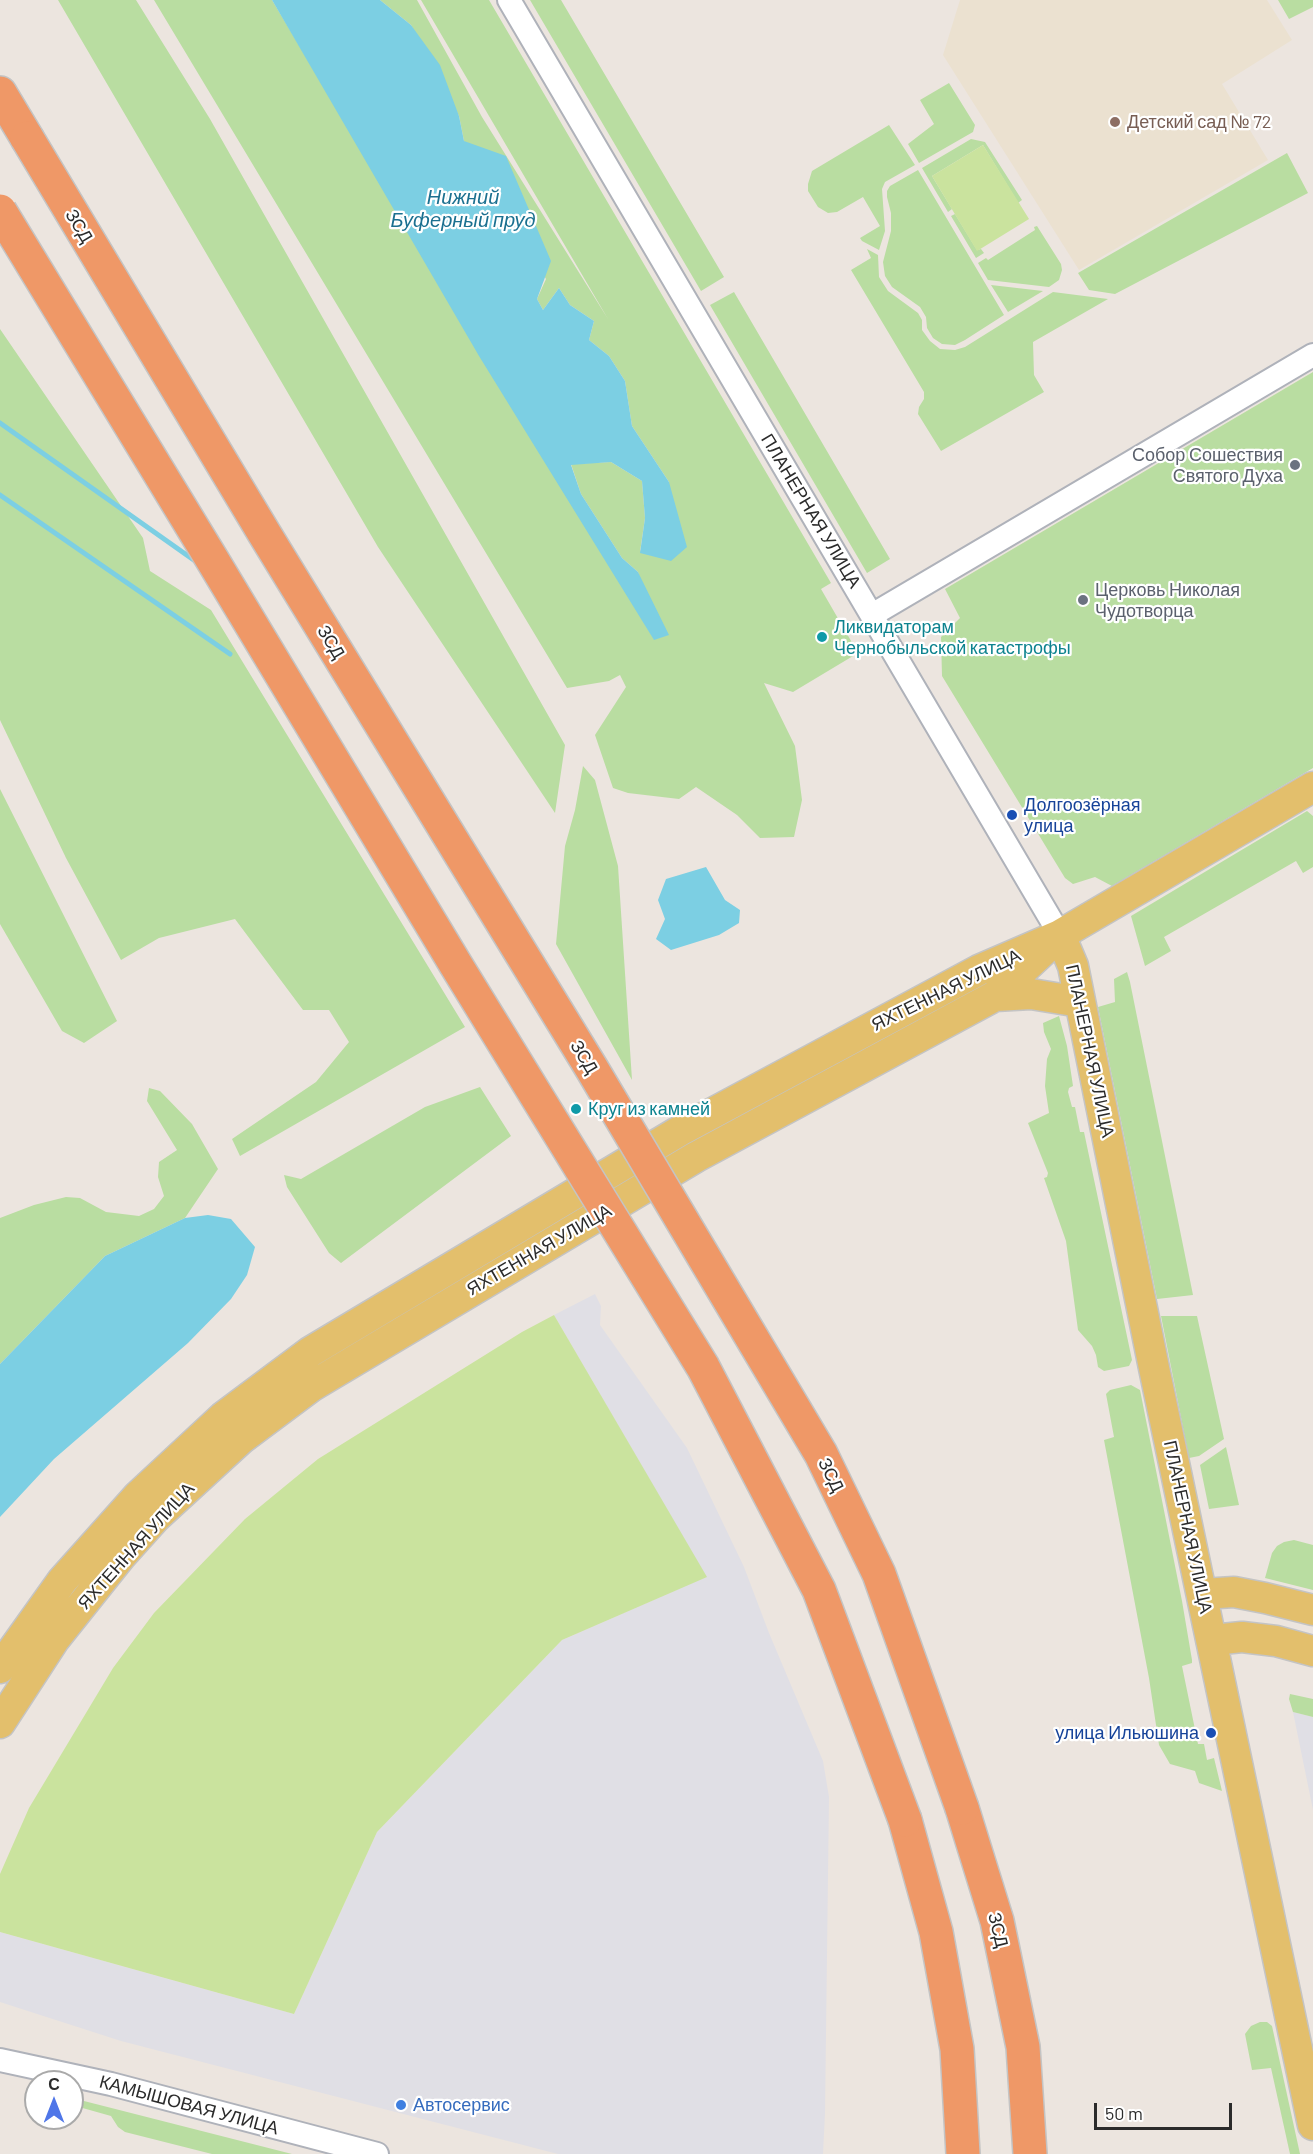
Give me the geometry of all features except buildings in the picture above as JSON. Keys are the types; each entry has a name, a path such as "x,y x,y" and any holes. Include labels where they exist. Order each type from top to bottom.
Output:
{"highway":[{"name":"ЗСД","path":"0,93 264,533 646,1159 821,1454 879,1574 962,1808 997,1922 1023,2047 1030,2154"},
{"path":"0,211 456,965 704,1367 819,1590 905,1820 936,1932 957,2049 963,2154"}],"main road":[{"path":"1060,935 1313,787"},
{"name":"ЯХТЕННАЯ УЛИЦА","path":"0,1723 54,1640 107,1573 156,1517 241,1439 312,1386 696,1157 995,996 1060,935"},
{"name":"ЯХТЕННАЯ УЛИЦА","path":"0,1668 62,1581 138,1496 222,1417 310,1352 518,1226 734,1100 979,969 1060,935"},
{"name":"ПЛАНЕРНАЯ УЛИЦА","path":"1060,935 1073,966 1313,2125"},
{"path":"995,996 1031,994 1080,1002"},
{"path":"1202,1594 1234,1592 1313,1610"},
{"path":"1212,1640 1242,1637 1276,1641 1313,1651"}],"street":[{"name":"ПЛАНЕРНАЯ УЛИЦА","path":"509,0 1060,935"},
{"path":"872,615 1313,355"},
{"name":"КАМЫШОВАЯ УЛИЦА","path":"0,2060 111,2084 377,2154"}],"shaded area":[{"name":"Детский сад № 72","path":"960,0 1267,0 1292,40 1222,84 1268,160 1079,270 943,55"},
{"path":"595,1294 601,1306 600,1325 687,1448 744,1567 823,1761 829,1797 823,2154 558,2154 121,2041 0,2002 0,1932 294,2014 377,1832 562,1640 706,1577 554,1315"},
{"path":"1293,1712 1313,1717 1313,1810"}],"green space":[{"path":"58,0 136,0 210,119 565,745 555,813 378,547"},
{"path":"154,0 272,0 654,639 638,572 622,558 581,494 571,464 611,462 642,481 645,518 640,552 669,482 632,426 625,381 609,356 589,340 594,321 570,305 559,288 543,310 537,299 546,279 464,141 459,116 411,25 380,0 417,0 482,117 608,319 421,0 489,0 831,583 821,589 858,653 793,692 764,683 795,746 802,800 794,837 760,838 737,815 696,787 679,799 628,793 613,788 595,735 626,687 620,675 609,681 567,688"},
{"path":"530,0 561,0 724,277 701,291"},
{"path":"1278,0 1313,0 1313,7 1289,19"},
{"path":"949,83 975,125 973,132 919,163 908,144 934,124 920,100"},
{"path":"889,125 915,165 885,182 882,189 885,231 879,250 860,238 880,226 863,197 837,212 828,213 818,207 808,191 808,184 812,171"},
{"path":"971,139 985,142 1022,200 1018,203 983,145 932,176 952,209 948,212 922,168"},
{"path":"983,145 1029,219 977,251 932,176"},
{"path":"1287,153 1308,193 1115,294 1089,290 1078,273"},
{"path":"918,170 1004,315 955,345 942,344 933,338 920,307 892,287 885,276 883,262 891,231 887,191 890,186"},
{"path":"955,214 977,250 981,249 984,253 976,258 951,216"},
{"path":"1037,226 1061,264 1059,280 1049,287 988,280 978,263 986,258 988,260 1035,230 1034,227"},
{"path":"867,249 878,255 879,277 888,291 918,313 922,320 922,330 940,349 955,350 965,347 1053,292 1108,299 1033,342 1034,375 1044,392 941,451 918,414 924,399 924,392 851,270 871,258"},
{"path":"991,285 1043,291 1008,312"},
{"path":"734,292 890,559 867,573 710,305"},
{"path":"0,329 143,538 150,571 211,610 465,1027 240,1156 232,1139 316,1082 349,1042 329,1010 303,1010 235,919 159,938 121,960 66,858 0,720"},
{"path":"1313,372 1313,768 1112,886 1095,877 1073,884 1065,878 942,676 941,637 960,618 945,589"},
{"path":"583,766 595,780 618,866 632,1080 556,944 565,846 575,810"},
{"path":"0,789 117,1021 84,1043 62,1031 0,924"},
{"path":"1307,811 1313,816 1313,867 1303,873 1296,861 1164,937 1171,951 1145,966 1131,916"},
{"path":"1127,972 1193,1295 1157,1299 1098,1007 1115,1002 1114,979"},
{"path":"1059,1016 1067,1046 1073,1086 1068,1092 1072,1107 1075,1107 1080,1132 1084,1132 1132,1360 1129,1366 1104,1371 1098,1367 1092,1346 1078,1330 1066,1241 1044,1178 1048,1173 1028,1123 1049,1113 1045,1086 1047,1059 1051,1049 1043,1023"},
{"path":"480,1087 511,1136 341,1263 329,1253 287,1187 284,1175 301,1179 425,1107"},
{"path":"149,1088 160,1091 192,1124 218,1169 185,1218 105,1256 0,1364 0,1218 34,1205 66,1197 80,1198 106,1212 139,1216 154,1209 164,1196 158,1177 159,1162 177,1150 147,1101"},
{"path":"554,1315 707,1577 562,1640 377,1832 294,2014 0,1932 0,1874 29,1808 113,1668 154,1613 245,1519 318,1459 522,1332"},
{"path":"1161,1316 1197,1316 1224,1439 1199,1456 1189,1458"},
{"path":"1131,1385 1140,1390 1182,1601 1192,1663 1182,1666 1198,1744 1204,1744 1207,1760 1214,1758 1222,1791 1199,1783 1195,1771 1170,1764 1159,1745 1149,1678 1104,1440 1114,1437 1106,1394 1110,1390"},
{"path":"1226,1447 1239,1505 1209,1509 1200,1465"},
{"path":"1294,1540 1313,1545 1313,1590 1265,1578 1272,1553 1277,1546"},
{"path":"1290,1694 1313,1699 1313,1717 1293,1712 1289,1699"},
{"path":"1267,2022 1272,2026 1300,2154 1290,2154 1271,2068 1252,2070 1245,2034 1251,2026"},
{"path":"84,2101 292,2154 212,2154 125,2132 118,2127 111,2116 84,2108"}],"water":[{"name":"Нижний Буферный пруд","path":"272,0 380,0 411,25 440,65 459,116 464,141 506,156 551,261 537,299 543,310 559,288 570,305 594,321 589,340 609,356 625,381 632,426 669,482 687,547 671,561 640,553 645,518 642,481 611,462 571,465 581,494 622,558 638,572 669,635 654,640 479,356"},
{"path":"706,867 725,900 740,910 739,923 719,935 671,950 656,939 665,919 658,900 666,879"},
{"path":"208,1215 231,1219 255,1247 247,1275 231,1299 188,1343 54,1459 0,1517 0,1364 105,1256 185,1218"}],"waterway":[{"path":"0,423 198,563"},
{"path":"0,495 230,654"}],"place":[{"name":"Детский сад № 72","path":"1115,122"},
{"name":"Собор Сошествия Святого Духа","path":"1295,465"},
{"name":"Церковь Николая Чудотворца","path":"1083,600"},
{"name":"Ликвидаторам Чернобыльской катастрофы","path":"822,637"},
{"name":"Долгоозёрная улица","path":"1012,815"},
{"name":"Круг из камней","path":"576,1109"},
{"name":"улица Ильюшина","path":"1211,1733"},
{"name":"Автосервис","path":"401,2105"}]}
